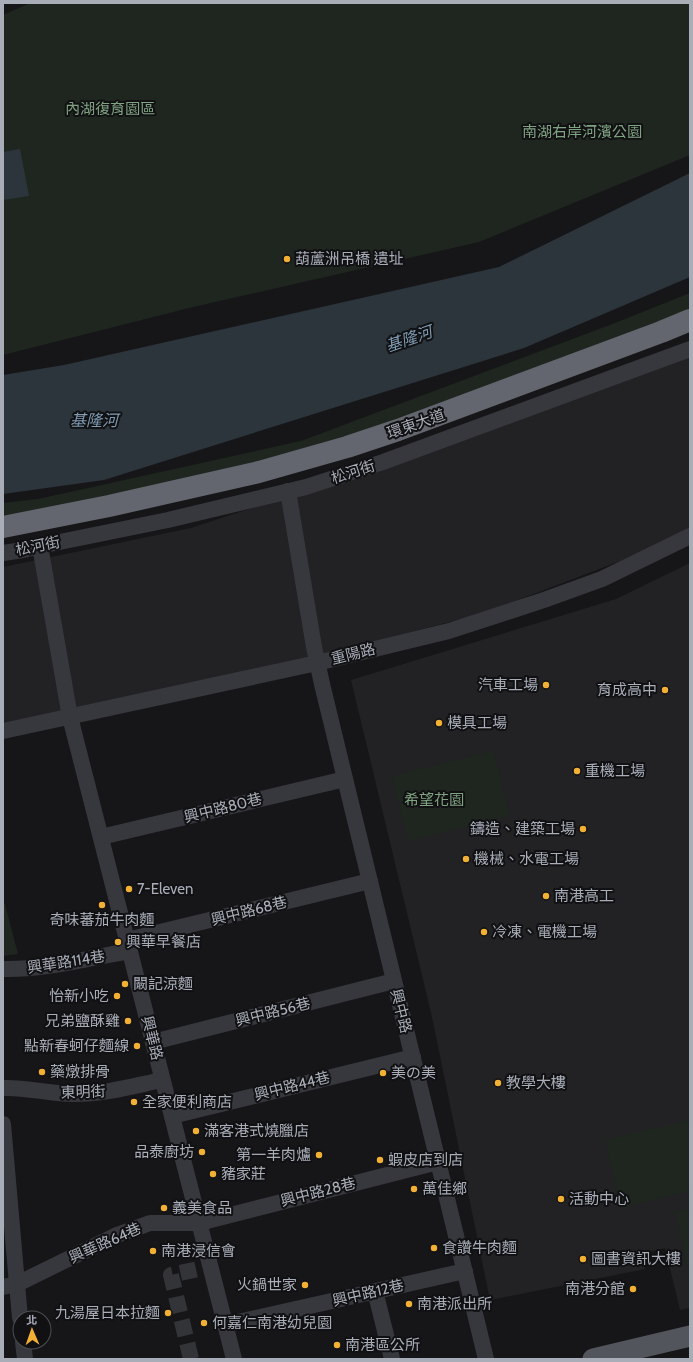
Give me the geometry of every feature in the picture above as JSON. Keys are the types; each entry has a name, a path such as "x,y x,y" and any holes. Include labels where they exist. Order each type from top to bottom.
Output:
{"highway":[{"name":"環東大道","path":"3,527 185,489 315,458 469,406 534,381 567,365 690,321"}],"main road":[{"path":"593,1359 690,1336"}],"street":[{"name":"松河街","path":"3,553 168,520 306,487 383,462 690,349"},
{"name":"興中路","path":"288,492 317,663 486,1359"},
{"name":"重陽路","path":"3,731 317,663 449,631 544,600 602,579 690,536"},
{"name":"興華路","path":"40,546 70,717 234,1359"},
{"name":"興中路80巷","path":"101,837 345,779"},
{"name":"興中路68巷","path":"128,946 370,881"},
{"name":"興華路114巷","path":"3,969 60,965 128,946"},
{"name":"興中路56巷","path":"153,1042 394,982"},
{"name":"興中路44巷","path":"172,1116 413,1057"},
{"name":"東明街","path":"3,1088 54,1093 92,1093 107,1092 162,1080"},
{"path":"3,1124 10,1286 18,1310"},
{"name":"興中路28巷","path":"199,1223 438,1162"},
{"name":"興華路64巷","path":"10,1286 117,1235 150,1223 199,1223"},
{"name":"興中路12巷","path":"225,1325 465,1271"},
{"path":"375,1291 392,1359"}],"shaded area":[{"path":"690,345 690,529 636,555 481,614 317,656 3,727 3,567 191,528 365,471"},
{"name":"南港高工","path":"690,563 690,1308 680,1310 665,1248 644,1253 645,1269 490,1300 432,1017 351,680 616,599"}],"green space":[{"path":"30,3 690,3 690,155 479,242 193,307 3,355 3,15"},
{"path":"690,293 690,317 342,448 3,525 3,503 38,499 301,441 615,323"},
{"name":"希望花園","path":"493,751 509,816 408,841 392,776"},
{"path":"3,904 5,904 18,954 3,956"},
{"path":"690,1120 690,1191 621,1208 605,1140"},
{"path":"690,1209 690,1279 675,1212"}],"water":[{"path":"20,149 29,196 3,200 3,152"},
{"name":"基隆河","path":"690,173 690,277 524,348 104,480 3,494 3,375 64,365 499,267"}],"tunnel":[{"path":"191,1359 171,1275 198,1269"}],"place":[{"name":"葫蘆洲吊橋 遺址","path":"287,259"},
{"name":"汽車工場","path":"546,685"},
{"name":"育成高中","path":"665,690"},
{"name":"模具工場","path":"439,723"},
{"name":"重機工場","path":"577,771"},
{"name":"鑄造、建築工場","path":"583,829"},
{"name":"機械、水電工場","path":"466,859"},
{"name":"7-Eleven","path":"129,889"},
{"name":"南港高工","path":"546,896"},
{"name":"奇味蕃茄牛肉麵","path":"102,905"},
{"name":"冷凍、電機工場","path":"484,932"},
{"name":"興華早餐店","path":"118,942"},
{"name":"闞記涼麵","path":"125,984"},
{"name":"怡新小吃","path":"117,996"},
{"name":"兄弟鹽酥雞","path":"128,1021"},
{"name":"點新春蚵仔麵線","path":"137,1046"},
{"name":"藥燉排骨","path":"42,1072"},
{"name":"美の美","path":"383,1073"},
{"name":"教學大樓","path":"498,1083"},
{"name":"全家便利商店","path":"134,1102"},
{"name":"滿客港式燒臘店","path":"196,1131"},
{"name":"品泰廚坊","path":"202,1152"},
{"name":"第一羊肉爐","path":"319,1155"},
{"name":"蝦皮店到店","path":"380,1160"},
{"name":"豬家莊","path":"213,1174"},
{"name":"萬佳鄉","path":"414,1189"},
{"name":"活動中心","path":"561,1199"},
{"name":"義美食品","path":"164,1208"},
{"name":"食讚牛肉麵","path":"434,1248"},
{"name":"南港浸信會","path":"153,1251"},
{"name":"圖書資訊大樓","path":"583,1259"},
{"name":"火鍋世家","path":"305,1285"},
{"name":"南港分館","path":"633,1289"},
{"name":"南港派出所","path":"409,1304"},
{"name":"九湯屋日本拉麵","path":"168,1313"},
{"name":"何嘉仁南港幼兒園","path":"204,1323"},
{"name":"南港區公所","path":"337,1345"}],"park label":[{"name":"內湖復育園區","path":"110,109"},
{"name":"南湖右岸河濱公園","path":"582,132"}]}
